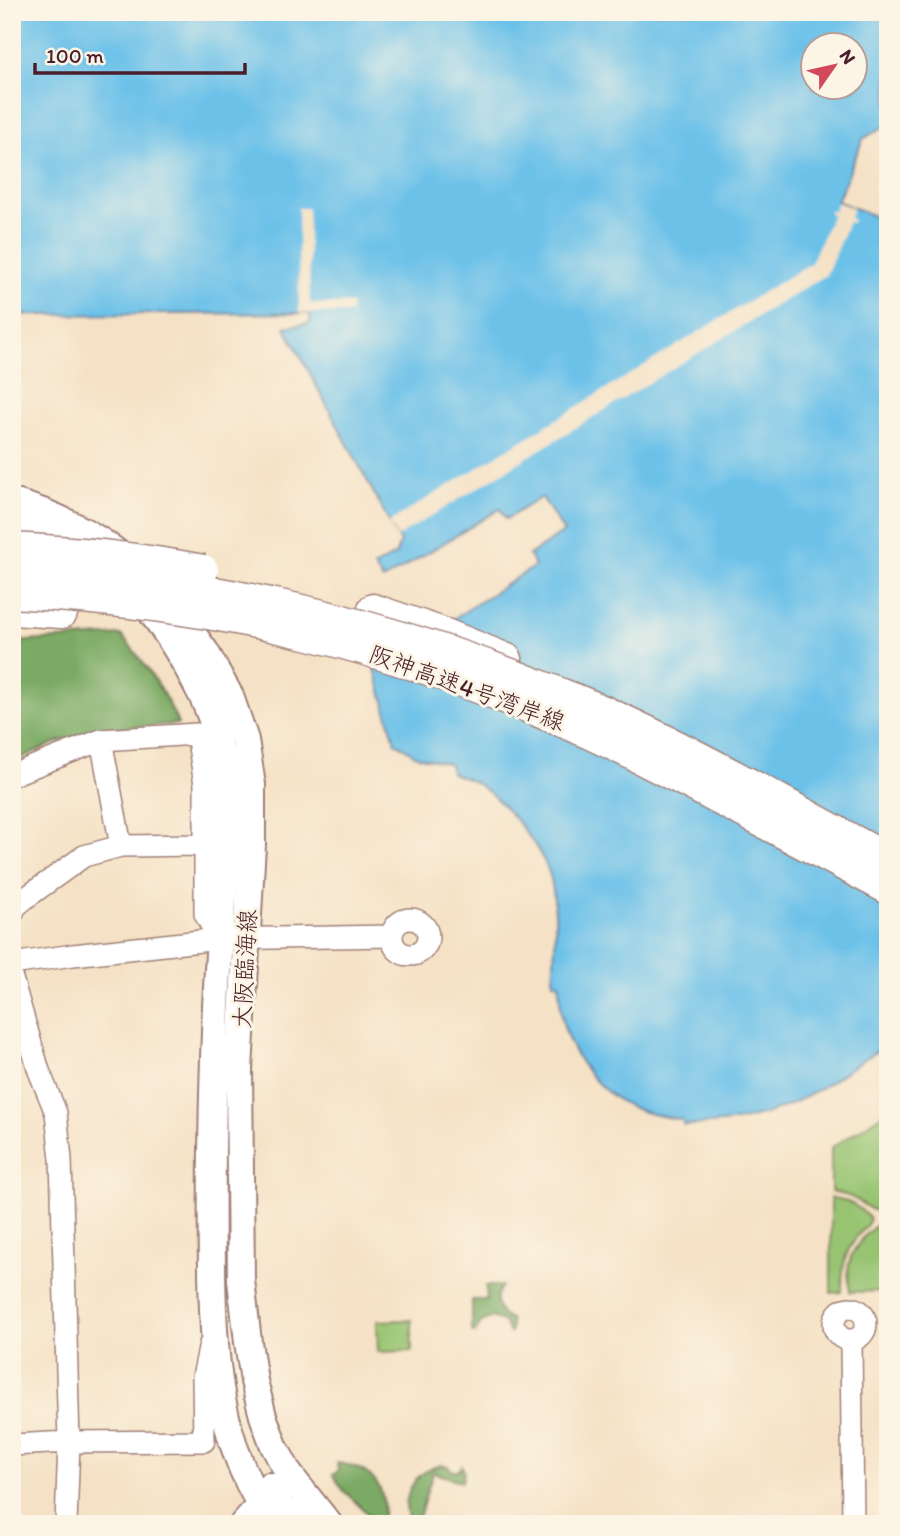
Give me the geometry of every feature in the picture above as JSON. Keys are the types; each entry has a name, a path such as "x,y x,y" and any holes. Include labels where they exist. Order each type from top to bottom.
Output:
{"highway":[{"path":"12,548 160,562 295,587 443,633 513,661 605,711"},
{"name":"阪神高速4号湾岸線","path":"12,569 150,581 218,592 314,612 426,643 511,673 605,711 888,859"},
{"name":"阪神高速4号湾岸線","path":"12,593 75,597 180,610 275,627 370,652 448,677 572,726 646,761 888,889"},
{"path":"12,610 213,625 370,652"}],"main road":[{"name":"大阪臨海線","path":"12,502 71,525 110,546 171,602 205,651 230,696 245,740 252,785 252,845 239,1069 242,1280 248,1342 254,1381 274,1446 289,1475 329,1524"},
{"name":"大阪臨海線","path":"12,528 64,548 118,574 154,614 176,646 205,701 216,731 226,794 228,832 219,939 214,1056 211,1174 213,1329 218,1378 228,1429 240,1465 262,1511"},
{"path":"242,1280 230,1293 231,1349 234,1380 262,1511 282,1507 297,1524"}],"street":[{"path":"12,775 101,740 197,734 205,784 205,914 219,939"},
{"path":"103,745 121,846"},
{"path":"12,915 16,906 83,856 121,846 204,845"},
{"path":"12,964 219,939 392,936"},
{"path":"12,979 39,1071 55,1113 61,1159 69,1442 66,1524"},
{"path":"12,1445 204,1441 203,1377 213,1329"},
{"path":"851,1340 853,1524"}],"green space":[{"path":"121,635 153,678 178,724 99,729 55,743 12,762 12,642"},
{"path":"888,1111 888,1210 878,1211 849,1196 831,1192 831,1148"},
{"path":"831,1198 853,1204 870,1219 846,1257 842,1292 831,1293"},
{"path":"888,1217 888,1291 850,1292 848,1267 851,1257 870,1231"},
{"path":"486,1286 502,1286 497,1296 497,1305 502,1314 511,1320 511,1333 504,1322 492,1317 481,1322 475,1333 472,1332 472,1300 486,1300"},
{"path":"412,1320 412,1351 378,1352 377,1321"},
{"path":"337,1463 360,1469 376,1482 383,1500 381,1524 372,1524 372,1518 344,1491 333,1475 338,1471"},
{"path":"442,1465 455,1471 462,1466 462,1482 433,1472 417,1524 410,1524 406,1504 411,1487 424,1473"}],"water":[{"path":"12,12 888,12 888,124 863,139 837,201 888,222 888,1045 793,1103 763,1115 717,1124 683,1125 683,1120 659,1116 624,1103 601,1086 582,1064 564,1026 559,983 553,982 555,905 547,867 521,826 486,790 451,773 450,764 417,756 395,742 374,665 447,623 535,566 529,555 564,532 542,497 506,519 500,509 383,580 374,567 396,554 400,542 285,327 310,323 310,313 12,315"}],"pier":[{"path":"837,202 853,208 850,218 853,220 852,223 848,222 826,275 397,537 389,522 811,263 832,215 830,210 834,211"},
{"path":"298,208 308,208 310,304 352,304 351,313 299,313"}]}
